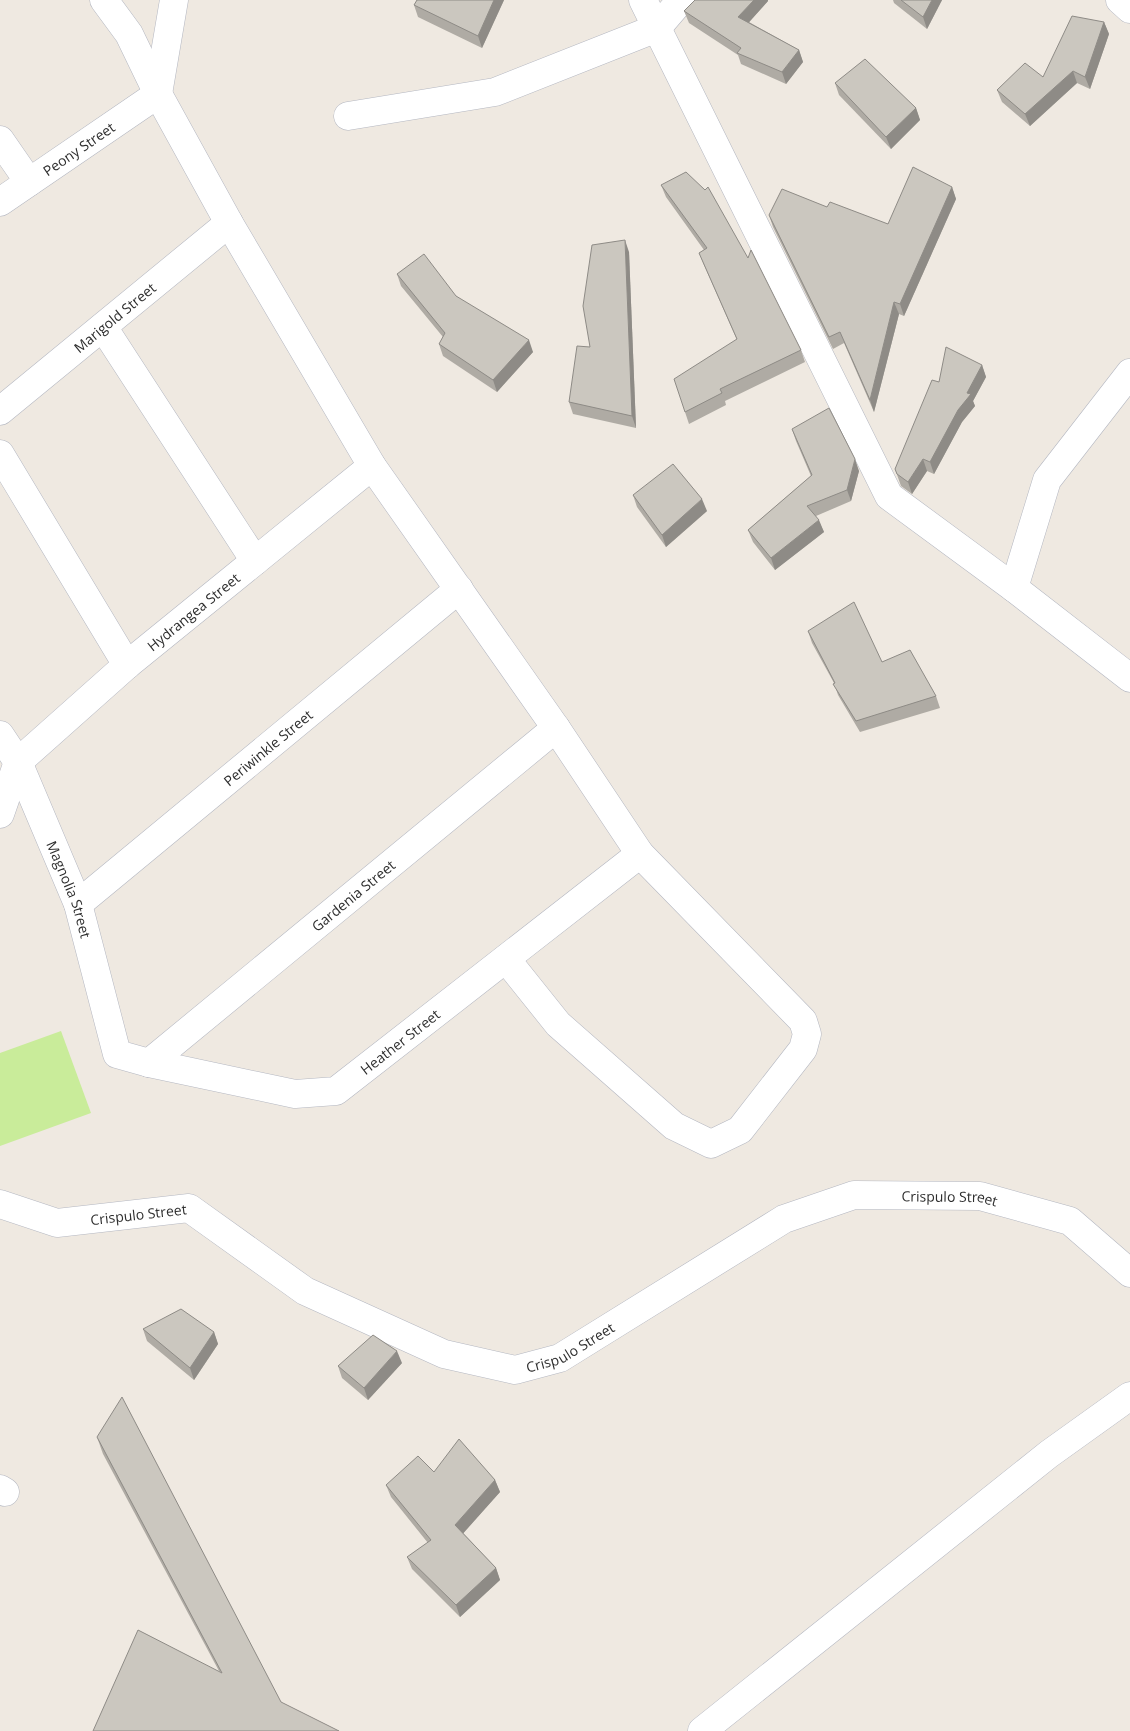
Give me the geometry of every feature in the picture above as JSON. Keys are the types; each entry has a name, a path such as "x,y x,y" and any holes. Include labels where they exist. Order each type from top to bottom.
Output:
{"street":[{"path":"104,0 129,34 158,94 228,224 372,466 556,728 640,854 803,1021 807,1034 803,1049 740,1130 710,1144 674,1126 558,1024 506,959"},
{"path":"158,94 174,0"},
{"path":"643,0 889,496 1014,588 1130,678"},
{"path":"348,116 495,92 657,28 681,0"},
{"path":"1120,0 1130,9"},
{"name":"Peony Street","path":"0,202 158,94"},
{"path":"0,140 29,182"},
{"name":"Marigold Street","path":"0,411 228,224"},
{"path":"103,327 256,561"},
{"path":"1014,588 1047,480 1130,373"},
{"path":"0,454 127,665"},
{"name":"Hydrangea Street","path":"18,762 127,665 372,466"},
{"name":"Periwinkle Street","path":"78,904 459,589"},
{"name":"Gardenia Street","path":"149,1063 556,728"},
{"name":"Magnolia Street","path":"0,735 18,762 78,904 117,1054"},
{"path":"0,814 18,762"},
{"name":"Heather Street","path":"117,1054 149,1063 295,1094 336,1091 640,854"},
{"name":"Crispulo Street","path":"0,1204 57,1223 190,1208 305,1291 444,1354 516,1370 560,1358 784,1218 854,1195 980,1196 1070,1221 1130,1273"},
{"path":"702,1731 1049,1454 1130,1396"}],"green space":[{"path":"61,1031 91,1113 0,1146 0,1053"}],"building":[{"path":"417,0 494,0 478,36 414,5"},
{"path":"695,0 754,0 738,17 799,50 782,72 737,53 741,48 684,11"},
{"path":"901,0 932,0 923,17"},
{"path":"1072,16 1104,22 1085,77 1073,71 1025,114 997,90 1025,63 1043,77"},
{"path":"865,59 916,108 886,137 835,83"},
{"path":"913,167 952,187 900,304 894,302 870,400 840,332 829,337 769,215 782,189 827,207 830,202 888,224"},
{"path":"686,172 705,190 708,187 748,258 751,250 801,350 720,389 722,393 685,412 674,379 737,339 699,253 707,248 661,185"},
{"path":"625,240 632,416 569,402 577,346 590,347 583,306 592,245"},
{"path":"424,254 456,296 529,340 493,380 439,344 445,333 397,274"},
{"path":"946,347 982,365 967,393 971,394 958,410 930,462 923,459 908,482 897,474 895,469 932,380 939,382"},
{"path":"829,408 855,459 847,490 807,506 819,520 771,558 748,530 812,475 792,429"},
{"path":"673,464 702,499 662,535 633,495"},
{"path":"854,602 882,662 910,650 936,696 856,721 833,684 835,683 808,631"},
{"path":"181,1309 214,1332 190,1368 143,1329"},
{"path":"373,1335 397,1351 364,1388 338,1366"},
{"path":"122,1397 281,1702 339,1731 93,1731 138,1630 222,1673 97,1437"},
{"path":"459,1439 495,1480 455,1525 496,1568 456,1605 407,1557 431,1540 386,1485 418,1456 434,1472"}]}
